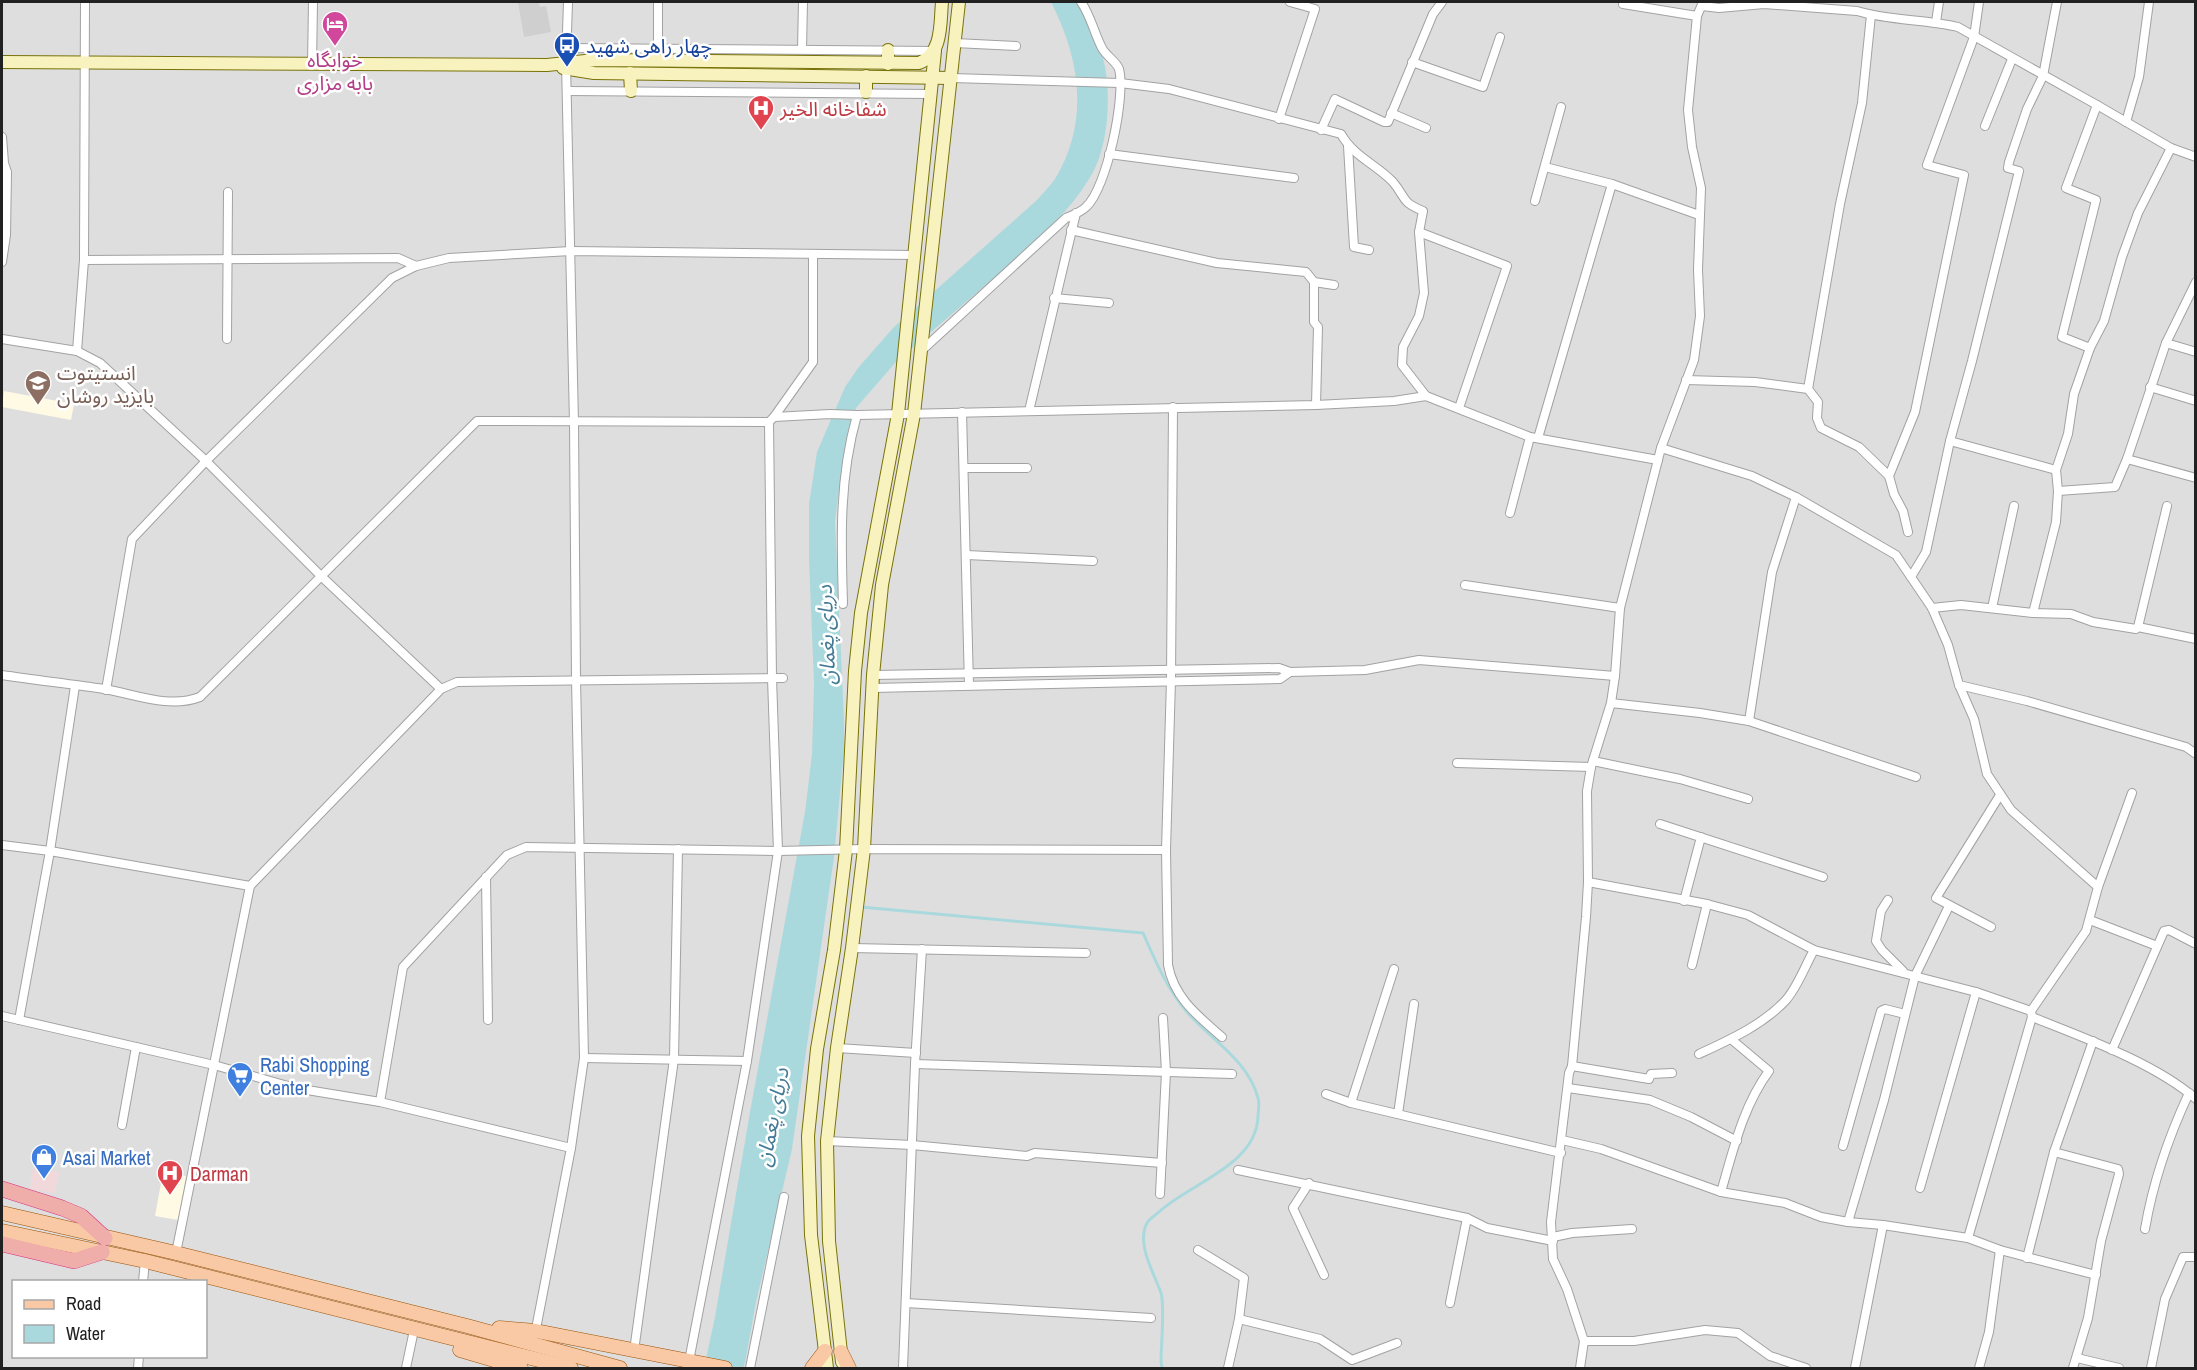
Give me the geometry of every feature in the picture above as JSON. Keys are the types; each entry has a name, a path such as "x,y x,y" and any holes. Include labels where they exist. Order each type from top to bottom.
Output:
{"highway":[{"path":"2,1190 81,1216 104,1245 74,1262 2,1244"}],"main road":[{"path":"827,1368 811,1235 808,1136 817,1048 834,950 846,850 855,671 861,613 898,414 942,2"},
{"path":"843,1368 829,1241 827,1141 864,849 872,688 882,585 914,414 959,2"},
{"path":"609,47 609,60"},
{"path":"888,50 888,64"},
{"path":"2,62 566,66 609,60 888,64 919,63 925,61 935,51"},
{"path":"566,66 594,73 952,78"},
{"path":"630,73 631,91"},
{"path":"866,76 866,92"},
{"path":"2,1213 51,1225 145,1261 414,1330 525,1363 571,1368"},
{"path":"2,1231 44,1241 176,1253 467,1326 633,1351 725,1368"},
{"path":"320,1306 327,1291"},
{"path":"534,1337 620,1368"},
{"path":"812,1368 825,1352"},
{"path":"841,1352 849,1368"}],"street":[{"path":"77,351 84,260 85,2"},
{"path":"312,65 313,2"},
{"path":"525,1363 534,1337 570,1148 584,1058 566,66 567,2"},
{"path":"657,49 658,2"},
{"path":"802,49 803,2"},
{"path":"920,352 937,339 1066,218 1087,207 1097,192 1117,128 1120,83 1118,67 1102,50 1089,15 1081,2"},
{"path":"1279,119 1315,9 1290,2"},
{"path":"1321,130 1335,99 1388,122 1433,14 1442,2"},
{"path":"1936,22 1939,2"},
{"path":"1889,476 1915,412 1964,174 1927,165 1974,37 1979,2"},
{"path":"1911,577 1926,552 1950,441 2019,171 2008,168 2009,162 2027,109 2043,76 2057,2"},
{"path":"2126,122 2139,77 2149,2"},
{"path":"1623,4 1697,16"},
{"path":"1580,1368 1584,1341 1567,1289 1553,1259 1551,1222 1569,1073 1572,1066 1588,882 1587,790 1592,764 1611,703 1620,608 1661,448 1694,360 1700,316 1698,270 1701,188 1692,147 1688,110 1697,16 1702,4 1719,8 1764,4 1858,6 1871,15 1936,22 1958,27 2170,148 2196,157"},
{"path":"1808,389 1840,204 1862,103 1871,15"},
{"path":"1412,62 1483,87 1500,37"},
{"path":"955,43 1016,46"},
{"path":"566,48 935,51"},
{"path":"1985,126 2012,59"},
{"path":"952,78 1120,83 1169,89 1341,134 1348,146 1392,182 1407,204 1423,211 1419,232 1424,293 1419,316 1403,347 1402,365 1426,396"},
{"path":"567,91 931,94"},
{"path":"2090,348 2062,337 2096,200 2066,188 2097,105"},
{"path":"1534,201 1562,107"},
{"path":"1391,113 1426,128"},
{"path":"2,136 7,172 6,235 2,262"},
{"path":"1348,146 1354,247 1370,250"},
{"path":"2034,613 2056,522 2058,491 2056,470 2068,434 2074,394 2090,348 2104,321 2122,257 2138,213 2170,148"},
{"path":"1109,154 1294,178"},
{"path":"1545,167 1612,184 1699,215"},
{"path":"1510,513 1612,184"},
{"path":"227,339 228,192"},
{"path":"1029,411 1076,213"},
{"path":"1071,230 1217,263 1306,272 1314,282 1314,322 1318,327 1316,405"},
{"path":"1419,232 1507,266 1459,408"},
{"path":"106,690 132,539 206,461 392,278 416,266 448,258 571,251 915,255"},
{"path":"695,1362 747,1061 778,851 772,678 771,419 813,362 813,254"},
{"path":"84,260 398,258 416,266"},
{"path":"1314,282 1334,285"},
{"path":"2058,491 2115,487 2127,459 2166,343 2196,282"},
{"path":"1054,298 1109,303"},
{"path":"2,339 77,351 100,363 206,461 321,576 441,689"},
{"path":"2166,343 2196,352"},
{"path":"1686,380 1755,382 1808,389 1818,402 1817,418 1821,428 1859,447 1872,457 1889,476 1894,494 1904,511 1908,532"},
{"path":"2150,387 2196,401"},
{"path":"2,675 171,702 188,702 200,697 477,421 574,423 771,419 830,414 1316,405 1426,396 1534,437 1658,460"},
{"path":"1173,407 1171,680 1166,850 1168,965 1171,980 1190,1008 1222,1037"},
{"path":"962,412 969,685"},
{"path":"843,604 841,506 856,415"},
{"path":"1950,441 2056,470"},
{"path":"1661,448 1752,476 1796,497 1896,555 1932,608 1948,645 1959,685 1974,719 1987,774 2011,810 2098,887"},
{"path":"2127,459 2196,478"},
{"path":"964,468 1027,468"},
{"path":"1749,721 1772,573 1796,497"},
{"path":"1992,608 2014,506"},
{"path":"2138,627 2167,506"},
{"path":"967,555 1093,561"},
{"path":"1465,585 1620,608"},
{"path":"1932,608 1962,605 2034,613 2071,614 2093,622 2138,627 2196,639"},
{"path":"873,675 1171,668 1279,668 1290,672 1365,670 1419,660 1615,676"},
{"path":"872,688 1280,679 1290,672"},
{"path":"176,1253 250,886 441,689 457,682 783,678"},
{"path":"1959,685 2097,721 2186,747 2196,754"},
{"path":"19,1020 50,851 75,686"},
{"path":"1611,703 1749,721 1916,777"},
{"path":"1457,763 1592,764 1680,780 1748,799"},
{"path":"1968,1238 2031,1014 2086,931 2098,887 2132,793"},
{"path":"1991,927 1936,898 2000,795"},
{"path":"1660,824 1823,877"},
{"path":"1684,901 1701,837"},
{"path":"2,845 50,851 250,886"},
{"path":"380,1102 403,967 507,855 526,847 778,851 1166,850"},
{"path":"633,1351 674,1059 678,849"},
{"path":"486,877 488,1020"},
{"path":"1588,882 1707,904 1748,915 1814,950 1976,992 2093,1041 2160,1074 2192,1096 2167,1146 2150,1203 2145,1229"},
{"path":"1888,900 1881,911 1876,941 1893,963 1910,975"},
{"path":"1692,965 1707,904"},
{"path":"1848,1222 1884,1100 1905,1014 1910,975 1949,906"},
{"path":"2090,920 2157,946"},
{"path":"2112,1050 2164,931 2169,930 2196,944"},
{"path":"852,948 1086,953"},
{"path":"903,1368 915,1053 922,949"},
{"path":"1699,1054 1760,1022 1786,999 1814,950"},
{"path":"1351,1103 1394,969"},
{"path":"1920,1188 1976,992"},
{"path":"1398,1114 1414,1004"},
{"path":"1843,1146 1881,1011 1885,1009 1905,1014"},
{"path":"2,1016 214,1065 295,1088 380,1102 570,1148"},
{"path":"1160,1194 1166,1071 1163,1017"},
{"path":"1721,1192 1756,1088 1769,1071 1731,1039"},
{"path":"2027,1258 2054,1152 2093,1041"},
{"path":"122,1125 136,1047"},
{"path":"837,1048 915,1053"},
{"path":"584,1058 747,1061"},
{"path":"915,1064 1232,1074"},
{"path":"1572,1066 1649,1079 1652,1074 1672,1073"},
{"path":"1568,1088 1650,1100 1691,1117 1737,1141"},
{"path":"1326,1094 1351,1103 1561,1153"},
{"path":"1562,1140 1601,1149 1721,1192 1785,1203 1821,1217 1968,1238 2027,1258 2096,1275"},
{"path":"827,1141 912,1145 1027,1156 1035,1153 1162,1163"},
{"path":"2054,1152 2118,1169 2119,1174 2101,1241 2088,1318 2073,1368"},
{"path":"1238,1170 1309,1183 1467,1218 1487,1228 1553,1239 1572,1233 1632,1229"},
{"path":"1309,1183 1293,1208 1324,1275"},
{"path":"750,1368 784,1197"},
{"path":"1450,1303 1467,1218"},
{"path":"1855,1368 1882,1225"},
{"path":"1198,1250 1244,1278 1239,1318 1228,1368"},
{"path":"1979,1368 1989,1332 2000,1250"},
{"path":"2151,1368 2165,1299 2183,1257 2196,1257"},
{"path":"143,1280 145,1261"},
{"path":"906,1303 1151,1318"},
{"path":"1239,1318 1320,1339 1352,1360 1397,1343"},
{"path":"406,1368 414,1330"},
{"path":"1584,1341 1634,1341 1705,1330 1738,1333 1770,1356 1806,1368"},
{"path":"2077,1358 2119,1368"}],"shaded area":[{"path":"2,2 2195,2 2195,1368 2,1368"},
{"path":"518,2 542,2 539,4 540,7 546,6 551,32 524,37"},
{"name":"انستیتوت بایزید روشان","path":"4,391 74,404 71,420 2,407"},
{"name":"Asai Market","path":"33,1167 59,1172 55,1193 30,1189"},
{"name":"Darman","path":"163,1172 186,1176 178,1220 155,1216"}],"water":[{"name":"دریای پغمان","path":"1051,2 1076,2 1091,24 1103,59 1108,93 1107,122 1102,150 1092,174 1067,209 1047,229 895,363 856,408 840,482 835,521 844,750 834,857 792,1149 743,1368 704,1368 805,812 812,754 814,683 809,504 817,452 845,387 858,368 893,328 1037,200 1055,179 1066,157 1073,135 1077,113 1077,90 1069,46"}],"waterway":[{"path":"861,907 1143,933 1173,994 1187,1012 1228,1051 1246,1072 1259,1105 1254,1134 1246,1148 1220,1171 1160,1211 1148,1221 1144,1231 1145,1249 1162,1299 1162,1368"}],"place":[{"name":"خوابگاه بابه مزاری","path":"335,47"},
{"name":"چهار راهی شهید","path":"567,68"},
{"name":"شفاخانه الخیر","path":"761,131"},
{"name":"انستیتوت بایزید روشان","path":"38,406"},
{"name":"Rabi Shopping Center","path":"240,1098"},
{"name":"Asai Market","path":"44,1180"},
{"name":"Darman","path":"170,1196"}]}
